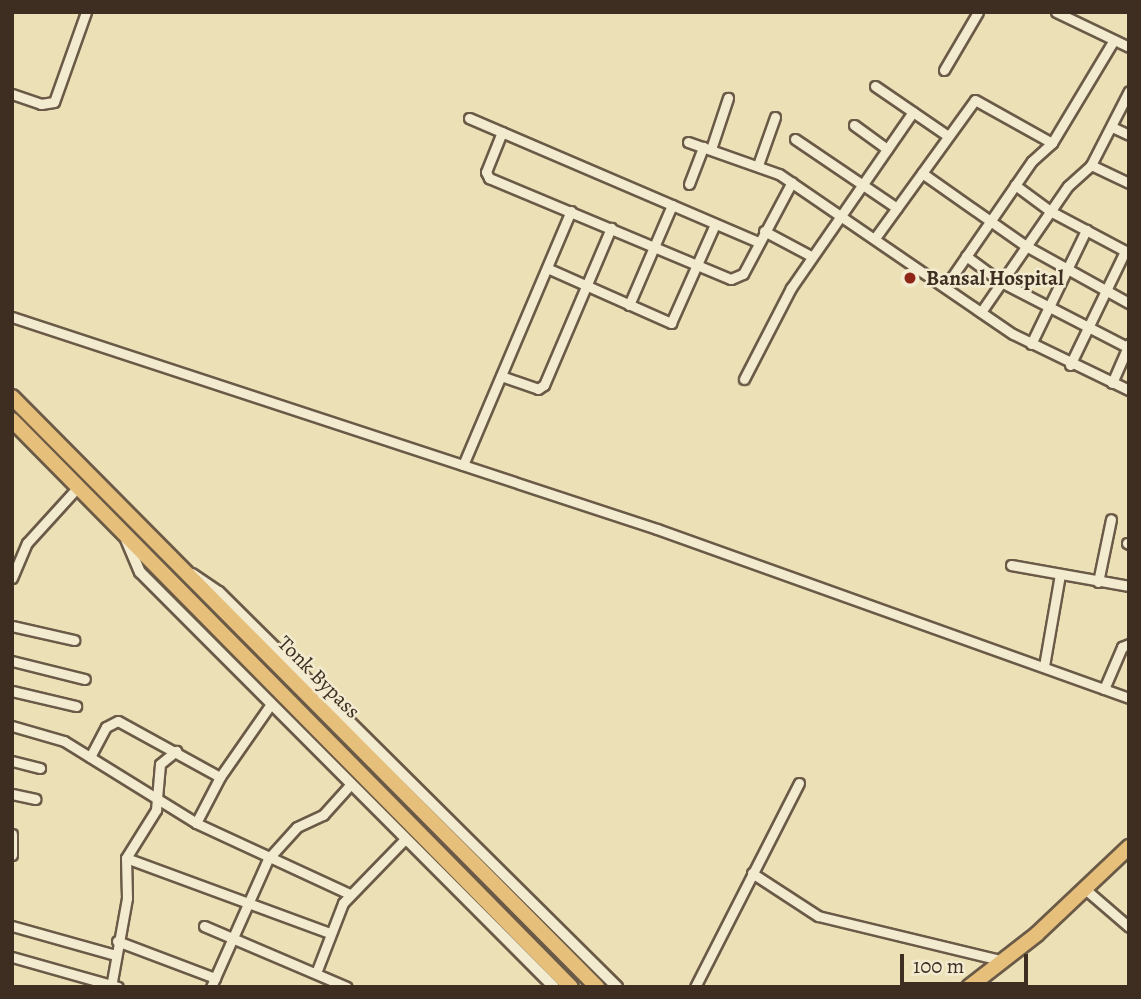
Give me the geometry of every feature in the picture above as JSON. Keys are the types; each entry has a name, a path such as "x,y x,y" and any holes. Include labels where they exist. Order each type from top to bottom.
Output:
{"main road":[{"name":"Tonk Bypass","path":"12,397 597,987"},
{"path":"12,420 571,987"},
{"path":"968,985 1004,961 1127,853"}],"street":[{"path":"12,94 41,104 54,102 86,12"},
{"path":"944,70 978,12"},
{"path":"1056,12 1129,47"},
{"path":"945,287 1015,185 1052,143 1114,40"},
{"path":"875,86 948,136"},
{"path":"981,312 1050,211 1076,177 1091,165 1129,91"},
{"path":"689,184 728,98"},
{"path":"875,238 975,100 1052,143"},
{"path":"744,379 811,256 913,112"},
{"path":"758,165 775,117"},
{"path":"469,118 759,242"},
{"path":"854,125 887,149"},
{"path":"1112,127 1129,135"},
{"path":"502,131 487,175 697,266 737,279 792,182"},
{"path":"795,139 897,208"},
{"path":"688,142 758,165 792,182 1031,344 1070,365 1129,390"},
{"path":"1091,165 1129,184"},
{"path":"922,173 1026,246 1066,271 1129,303"},
{"path":"1015,185 1050,211 1127,252 1070,365"},
{"path":"629,305 672,205"},
{"path":"463,465 570,211"},
{"path":"547,268 671,323 715,224"},
{"path":"501,376 541,388 611,228"},
{"path":"1031,344 1086,230"},
{"path":"764,231 811,256"},
{"path":"966,256 1002,282 1048,308 1128,346 1111,383"},
{"path":"12,317 463,465 1044,666 1129,698"},
{"path":"12,578 15,560 27,543 78,487"},
{"path":"1098,582 1111,519"},
{"path":"124,534 140,572 554,987"},
{"path":"1011,565 1129,586"},
{"path":"183,570 219,592 617,987"},
{"path":"1044,666 1060,574"},
{"path":"12,626 74,640"},
{"path":"1104,689 1122,647 1129,644"},
{"path":"12,661 85,679"},
{"path":"12,691 76,706"},
{"path":"196,823 220,777 271,704"},
{"path":"90,757 114,721 176,751 220,777"},
{"path":"12,726 64,741 196,823 268,859 350,894"},
{"path":"12,957 113,986 117,941 127,898 126,858 158,800 160,764 176,751"},
{"path":"12,761 40,768"},
{"path":"695,987 799,783"},
{"path":"117,941 213,982 268,859 297,827 323,815 351,784"},
{"path":"12,793 35,799"},
{"path":"12,834 12,855"},
{"path":"316,973 330,933 350,894 405,839"},
{"path":"126,858 330,933"},
{"path":"752,873 818,916 1004,961"},
{"path":"1084,889 1129,927"},
{"path":"12,926 115,955"},
{"path":"204,926 347,987"}],"place":[{"name":"Bansal Hospital","path":"910,278"}]}
